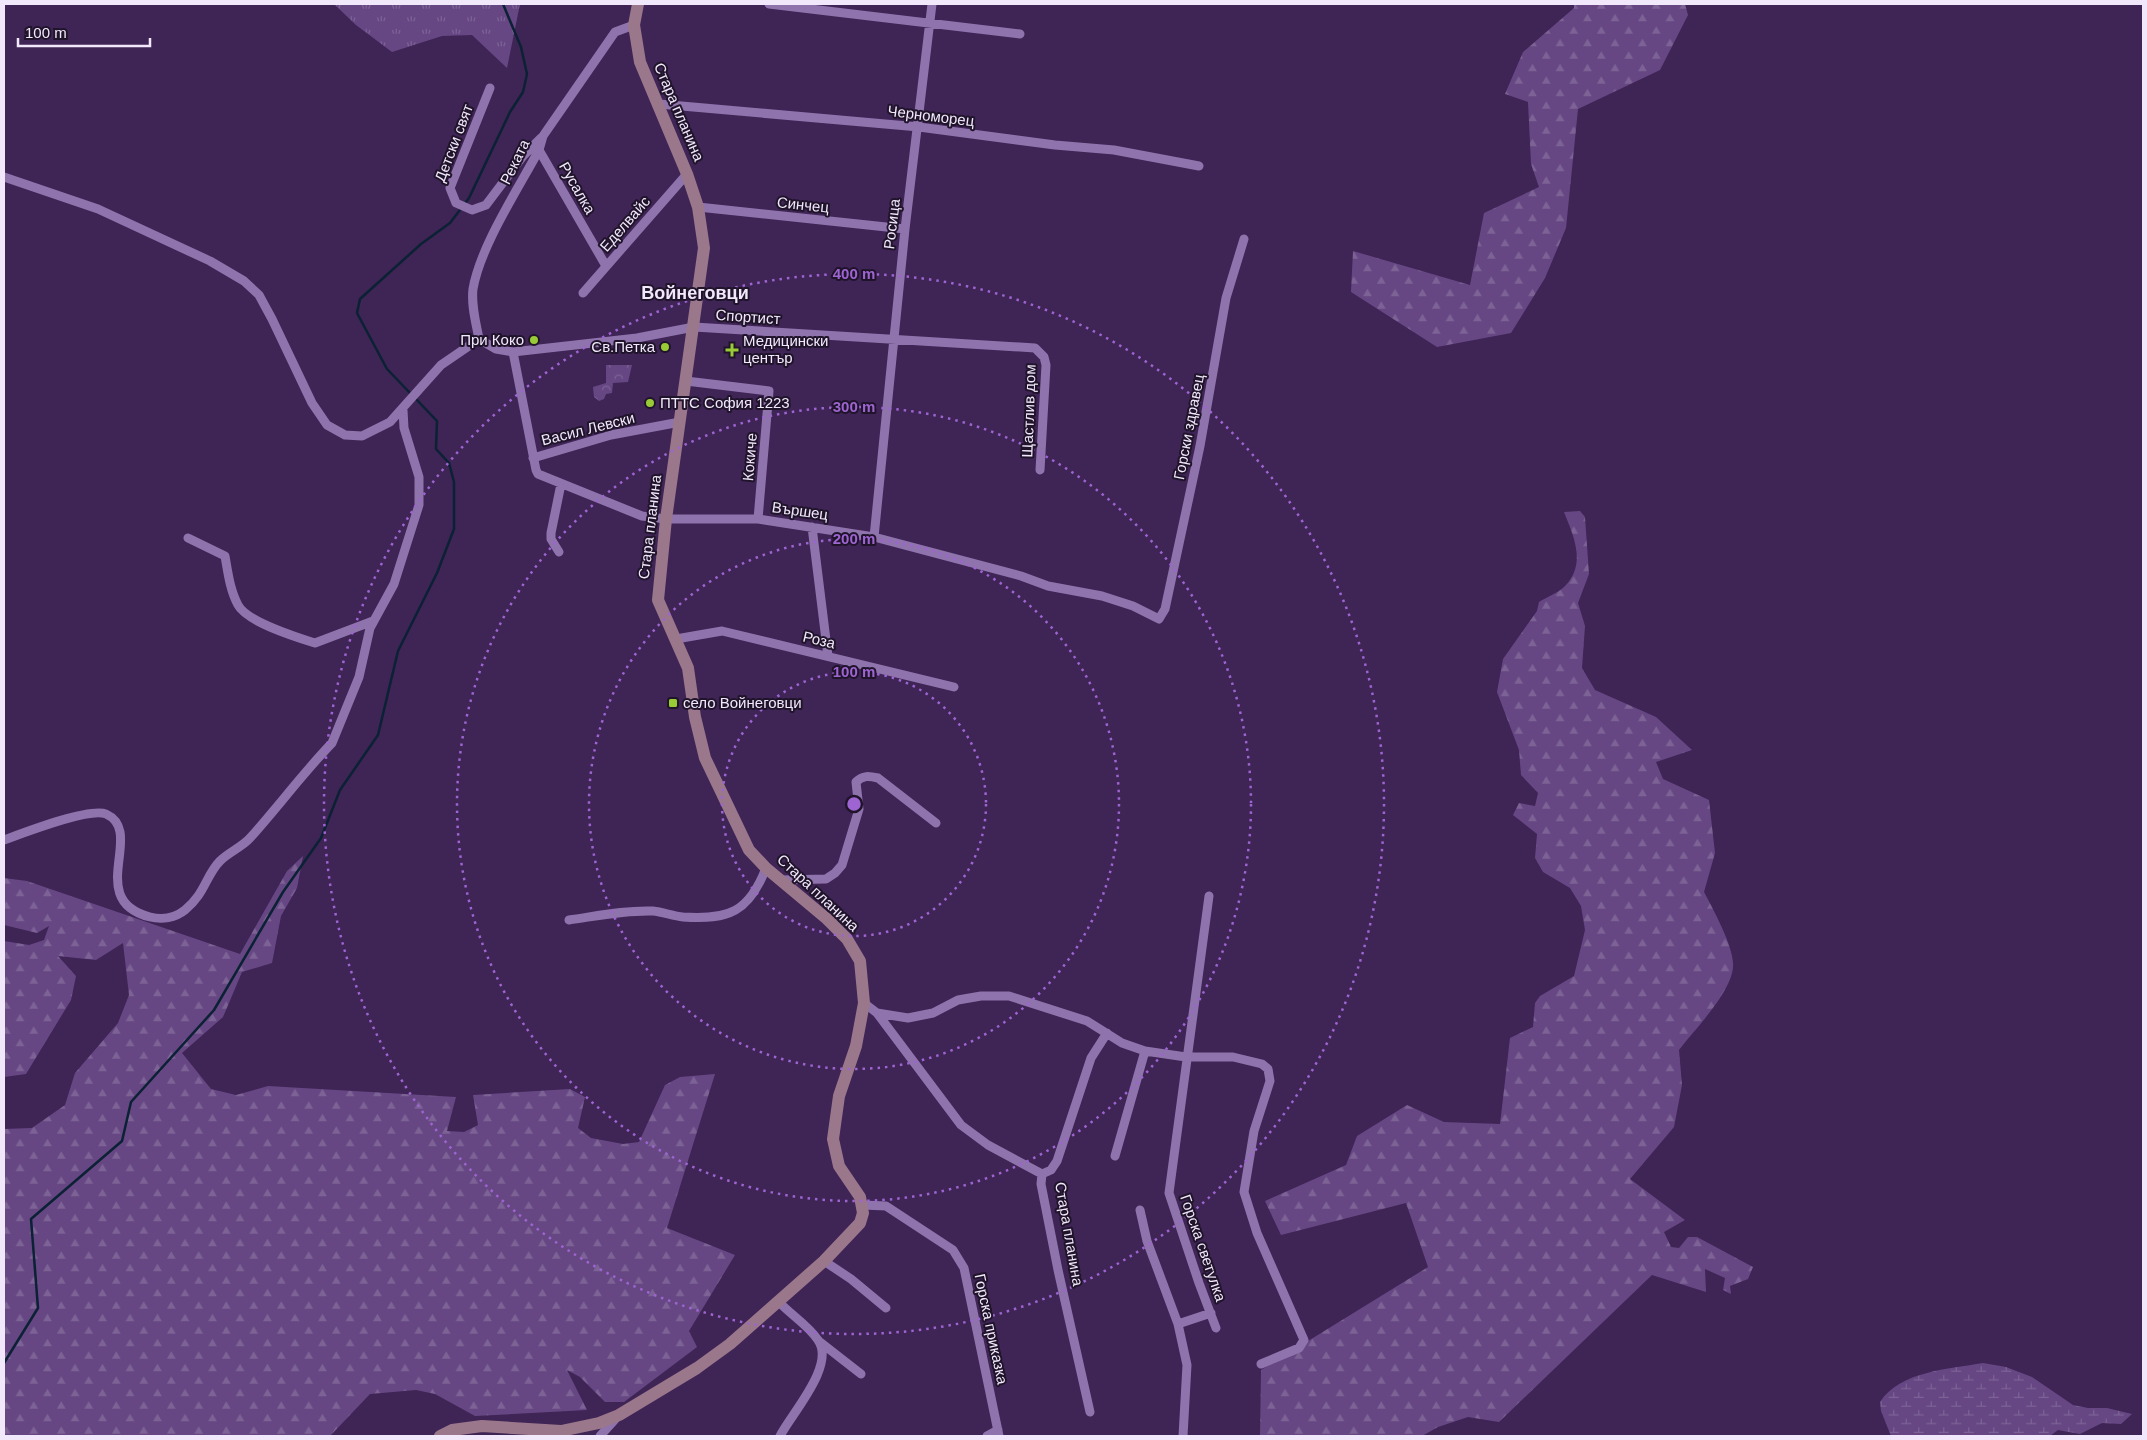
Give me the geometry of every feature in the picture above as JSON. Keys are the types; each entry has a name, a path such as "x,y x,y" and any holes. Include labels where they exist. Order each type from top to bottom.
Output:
{"street":[{"name":"Стара планина","path":"638,4 634,25 640,62 687,174 698,207 704,248 666,519 658,600 688,668 705,758 749,850 766,868 782,880 847,940 860,962 864,1003 856,1046 840,1096 833,1139 839,1166 862,1205"},
{"path":"769,4 1020,34"},
{"name":"Росица","path":"874,537 905,229 919,127 932,4"},
{"name":"Реката","path":"479,339 473,297 481,263 538,150 543,136 615,32 634,25"},
{"name":"Детски свят","path":"490,88 450,188 456,203 472,210 486,205 523,156 543,136"},
{"name":"Черноморец","path":"659,104 919,127 1055,146 1114,150 1199,166"},
{"name":"Русалка","path":"538,150 606,266"},
{"name":"Еделвайс","path":"583,293 687,174"},
{"path":"4,177 98,209 210,261 244,281 259,295 312,403 327,425 345,435 362,436 384,426 403,410 441,365 479,339"},
{"name":"Синчец","path":"698,207 905,229"},
{"name":"Горски здравец","path":"1159,619 1165,609 1191,493 1226,298 1244,239"},
{"name":"Спортист","path":"479,339 496,349 513,352 638,338 694,327 893,341 1035,348 1042,354"},
{"path":"513,352 533,458"},
{"name":"Щастлив дом","path":"1040,470 1046,365 1042,354"},
{"name":"Кокиче","path":"686,381 769,391 758,519"},
{"path":"4,840 69,819 100,813 106,814 118,826 120,843 118,889 125,905 144,915 168,918 178,914 200,897 221,860 250,838 332,743 359,677 366,640 397,577 420,498 419,477 404,428 403,410"},
{"name":"Васил Левски","path":"533,458 611,436 680,422"},
{"name":"Вършец","path":"533,458 538,474 633,513 666,519 758,519 874,537 1021,576 1048,586 1102,596 1133,606 1159,619"},
{"path":"559,552 551,539 551,533 561,484"},
{"path":"812,527 828,656"},
{"path":"188,538 225,556 231,588 239,607 252,618 315,643 374,621"},
{"name":"Роза","path":"676,639 722,631 954,687"},
{"path":"782,880 826,878 836,873 842,865 859,809 856,782 860,778 866,776 878,778 936,822"},
{"path":"569,920 629,912 655,911 682,917 729,913 743,906 752,898 766,868"},
{"name":"Горска светулка","path":"1209,896 1198,985 1186,1056 1170,1192 1196,1274 1216,1328"},
{"path":"864,1003 877,1013 908,1018 934,1013 958,1000 981,996 1009,996 1087,1022 1122,1043 1146,1051 1186,1056 1232,1057 1262,1064 1268,1070 1270,1081 1254,1131 1244,1192 1257,1233 1304,1340 1299,1348 1261,1364"},
{"name":"Стара планина","path":"877,1013 962,1125 988,1145 1042,1174 1041,1184 1058,1270 1090,1412"},
{"path":"1042,1174 1051,1170 1058,1160 1091,1058 1107,1033"},
{"path":"1116,1156 1146,1051"},
{"path":"440,1436 452,1430 482,1426 560,1431 599,1423 619,1415 730,1344 824,1261 860,1223 862,1205"},
{"name":"Горска приказка","path":"862,1205 886,1206 956,1254 964,1268 998,1433"},
{"path":"1140,1210 1147,1241 1178,1324 1188,1364 1183,1436"},
{"path":"824,1261 851,1279 886,1308"},
{"path":"778,1302 820,1342 861,1374"},
{"path":"1178,1324 1211,1313"},
{"path":"780,1436 820,1370 824,1356 820,1342"},
{"path":"600,1436 619,1415"},
{"path":"987,1436 998,1433"}],"green space":[{"path":"334,4 520,4 507,68 472,35 442,36 392,52 356,25"},
{"path":"1574,4 1685,4 1688,15 1660,70 1578,109 1566,228 1545,278 1511,333 1437,347 1351,292 1353,251 1470,285 1484,213 1539,187 1531,164 1528,102 1505,94 1523,52 1574,8"},
{"path":"606,365 632,365 628,382 613,383 612,393 606,394 604,399 599,401 594,397 593,387 606,383"},
{"path":"1580,511 1585,517 1589,574 1578,603 1585,626 1582,668 1595,690 1656,717 1692,750 1656,762 1663,779 1709,800 1715,853 1704,892 1723,929 1733,959 1731,977 1726,988 1679,1050 1682,1085 1674,1127 1630,1179 1685,1220 1664,1232 1671,1247 1679,1248 1688,1237 1697,1237 1753,1267 1748,1279 1730,1286 1731,1294 1723,1290 1725,1278 1705,1269 1706,1292 1652,1275 1499,1422 1468,1417 1438,1427 1422,1436 1260,1436 1261,1370 1428,1267 1406,1203 1281,1235 1265,1201 1346,1165 1357,1136 1407,1105 1444,1122 1500,1124 1510,1038 1533,1027 1535,1003 1540,996 1574,976 1585,930 1581,906 1570,888 1543,872 1535,858 1537,834 1513,815 1519,803 1535,806 1538,793 1521,775 1519,750 1497,692 1503,659 1537,611 1539,602 1560,590 1572,577 1576,568 1576,550 1564,512"},
{"path":"303,856 297,888 281,916 272,963 242,972 223,1017 182,1053 211,1089 236,1095 268,1086 456,1097 447,1131 464,1132 478,1125 473,1095 570,1089 585,1097 578,1128 591,1138 623,1144 639,1142 665,1085 680,1077 715,1074 667,1228 735,1255 689,1331 697,1347 624,1402 605,1402 580,1377 567,1370 587,1410 475,1416 435,1394 416,1390 370,1394 330,1436 4,1436 4,1129 32,1128 65,1105 75,1073 118,1023 129,995 123,943 96,960 58,956 76,976 71,1000 26,1074 4,1077 4,941 29,945 44,940 49,926 37,933 4,925 4,878 27,881 240,954 287,871"},
{"path":"1983,1363 2006,1367 2032,1377 2073,1405 2088,1408 2107,1408 2132,1414 2121,1424 2102,1423 2080,1434 2058,1430 2050,1436 1891,1436 1881,1411 1880,1402 1889,1392 1900,1384 1926,1373"}],"waterway":[{"path":"411,394 387,369 357,313 360,299 421,244 450,223 469,198 510,112 523,92 527,74 521,47 503,4"},
{"path":"4,1363 38,1308 31,1219 122,1141 131,1102 214,1010 283,892 321,838 340,790 378,735 398,651 437,573 454,529 454,482 449,463 436,449 437,421 415,398"}],"place":[{"name":"При Коко","path":"534,340"},
{"name":"Св.Петка","path":"665,347"},
{"name":"Медицински център","path":"732,350"},
{"name":"ПТТС София 1223","path":"650,403"},
{"name":"село Войнеговци","path":"673,703"}],"district":[{"name":"Войнеговци","path":"695,293"}]}
